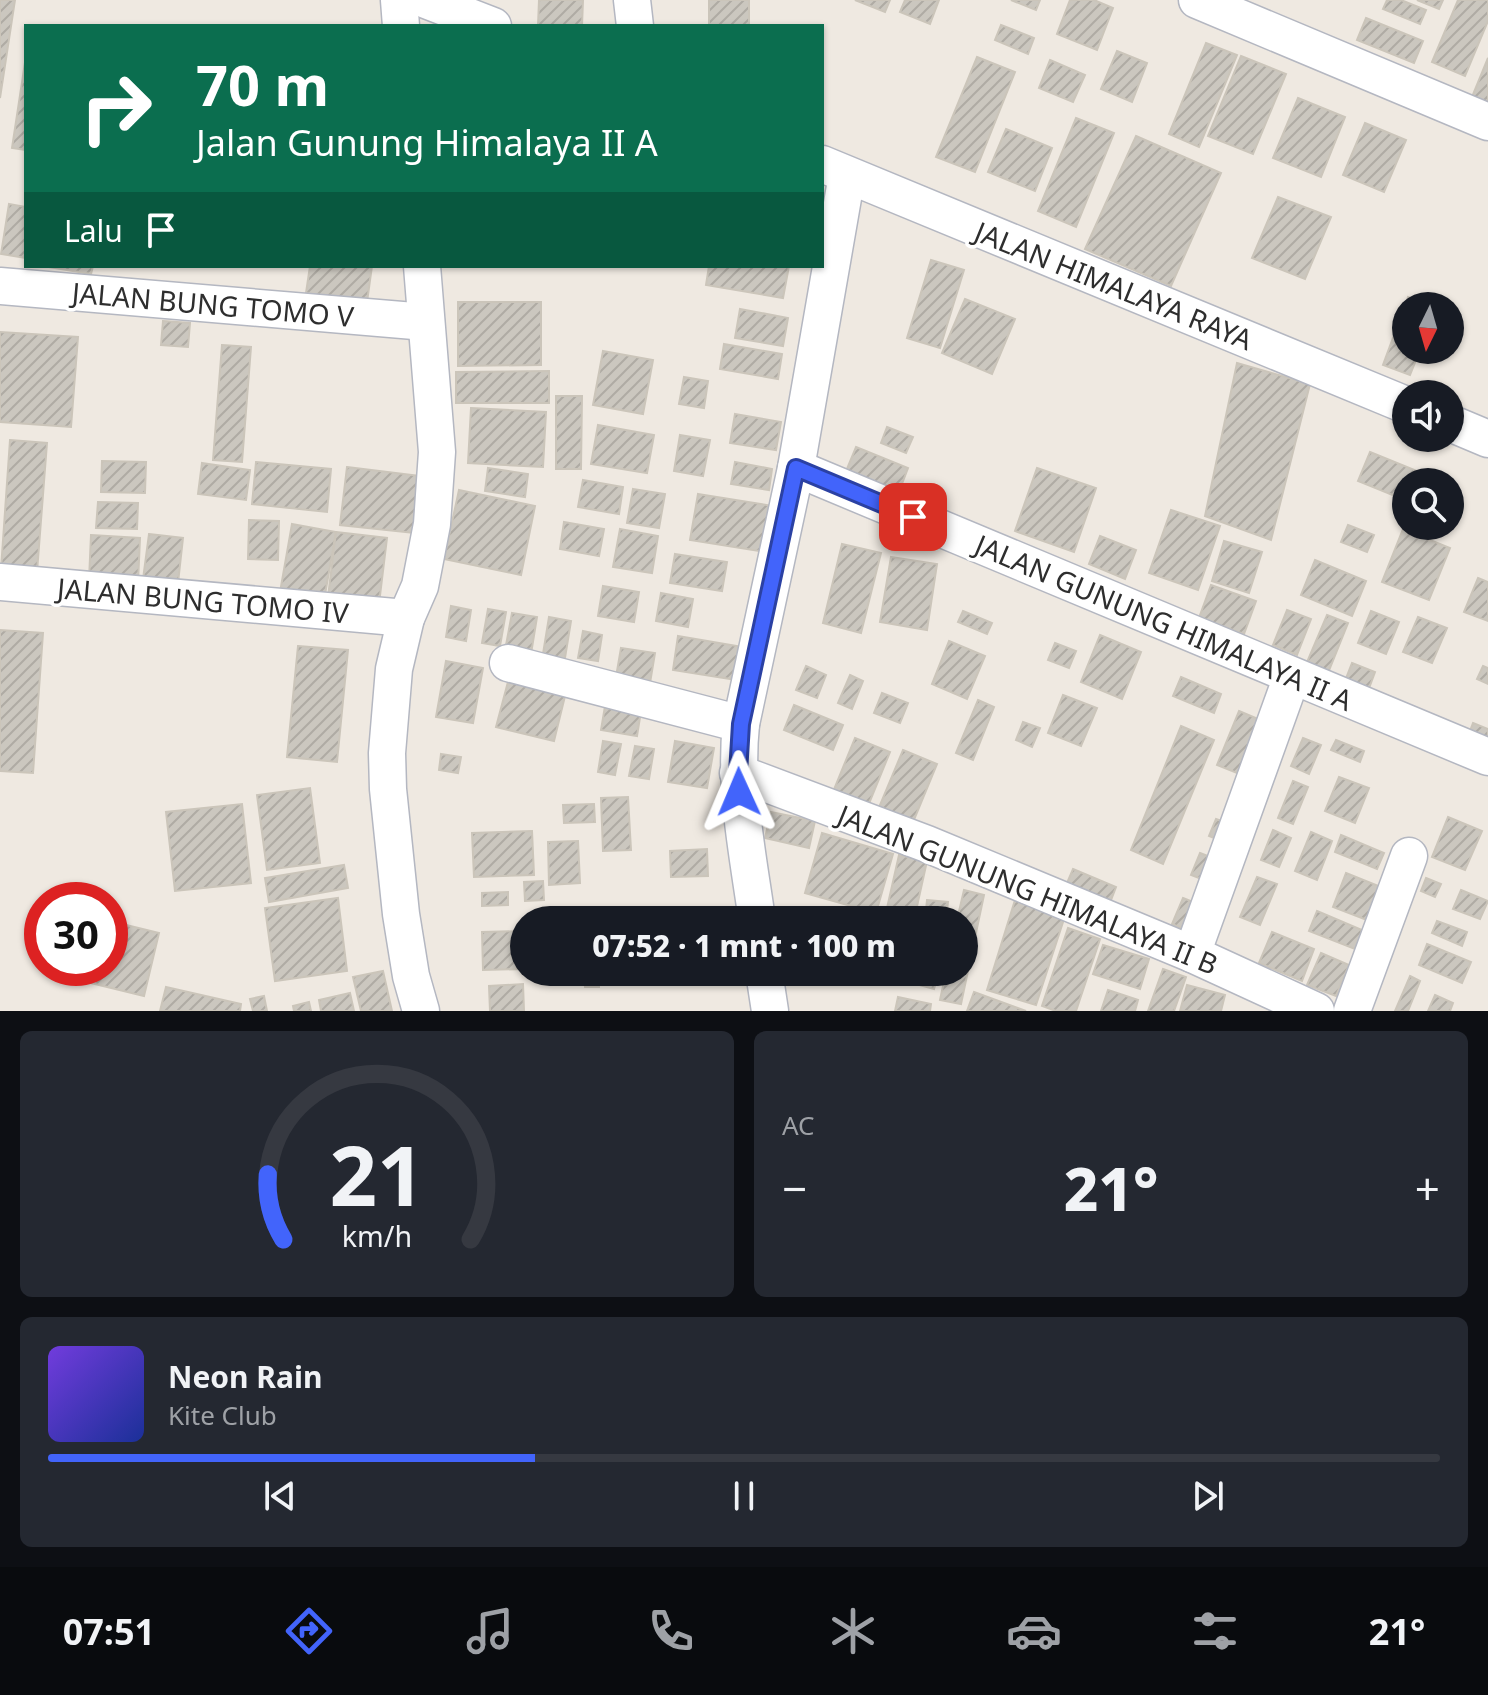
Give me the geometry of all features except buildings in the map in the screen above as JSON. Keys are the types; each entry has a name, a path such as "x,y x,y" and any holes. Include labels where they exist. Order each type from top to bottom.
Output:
{"street":[{"path":"399,0 401,24"},
{"path":"426,0 488,24"},
{"path":"632,0 635,24"},
{"path":"1197,0 1488,122"},
{"path":"824,248 834,169"},
{"name":"JALAN HIMALAYA RAYA","path":"834,169 1392,399"},
{"path":"421,1011 411,976 401,914 387,753 394,669 406,618 420,586 432,524 437,452 422,268"},
{"path":"755,906 738,773 741,724 796,468 821,268"},
{"name":"JALAN BUNG TOMO V","path":"0,286 426,322"},
{"path":"1464,429 1488,439"},
{"name":"JALAN GUNUNG HIMALAYA II A","path":"796,468 1488,757"},
{"name":"JALAN BUNG TOMO IV","path":"0,582 406,618"},
{"path":"508,663 741,724"},
{"path":"1192,954 1292,676"},
{"name":"JALAN GUNUNG HIMALAYA II B","path":"738,773 927,844 1192,954 1316,1011"},
{"path":"1352,1011 1409,856"},
{"path":"766,986 770,1011"}],"route":[{"path":"739,792 741,724 796,468 913,517"}]}
